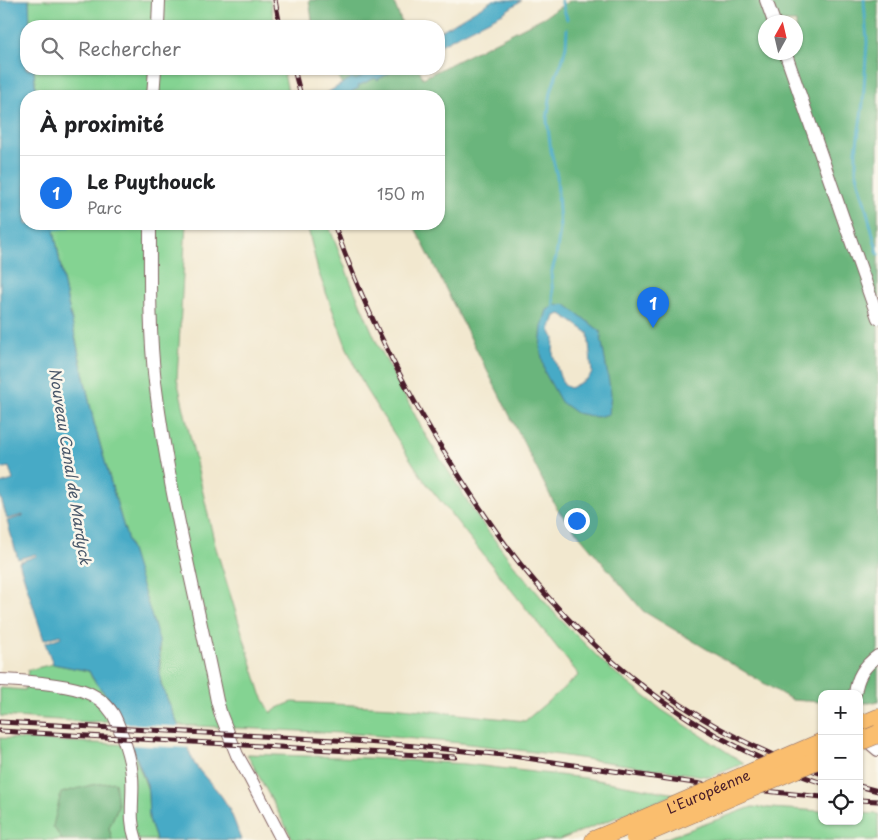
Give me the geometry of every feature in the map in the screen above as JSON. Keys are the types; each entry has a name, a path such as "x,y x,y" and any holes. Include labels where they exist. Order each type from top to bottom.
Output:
{"highway":[{"path":"863,724 878,718"},
{"path":"863,740 878,734"},
{"name":"L'Européenne","path":"628,836 818,744"},
{"name":"L'Européenne","path":"594,840 628,836 818,760"}],"street":[{"path":"158,20 159,0"},
{"path":"766,0 771,15"},
{"path":"788,60 878,318"},
{"path":"153,90 155,75"},
{"path":"150,230 151,314 156,393 170,482 220,715 236,754 282,840"},
{"path":"855,690 861,674 867,665 878,656"},
{"path":"3,680 61,685 80,689 96,698 109,710 116,721 128,750 131,763 131,817 136,840"},
{"path":"863,733 868,741 878,750"}],"green space":[{"path":"29,0 270,0 274,20 30,20"},
{"path":"309,0 393,0 401,20 312,20"},
{"path":"571,0 878,0 878,701 863,703 863,690 818,690 818,702 792,700 643,611 557,509 416,230 445,230 445,90 345,90 337,75 422,75 423,78 429,75 445,75 445,67 544,17","holes":["565,305 600,331 597,417 545,373 547,310"]},
{"path":"34,75 284,75 288,90 36,90"},
{"path":"54,230 186,230 177,379 215,545 261,694 271,713 292,702 392,707 525,721 579,675 423,479 366,390 348,351 318,271 308,230 330,230 377,343 426,436 478,518 513,564 557,616 608,667 662,710 744,763 711,777 461,743 359,734 178,725 161,684 160,648 94,423"},
{"path":"53,664 89,671 92,678 112,703 121,720 89,722 0,716 0,688 25,690 28,670"},
{"path":"0,738 131,745 148,790 149,819 156,840 112,840 109,828 118,806 53,826 62,840 0,840"},
{"path":"247,754 368,758 465,764 585,778 676,794 559,840 293,840"},
{"path":"115,782 118,806 109,828 112,840 62,840 53,826 61,793 91,785"},
{"path":"752,807 818,811 818,825 863,825 863,813 878,814 878,840 661,840"}],"water":[{"name":"Nouveau Canal de Mardyck","path":"0,0 29,0 30,20 20,20 20,75 34,75 36,90 20,90 20,230 54,230 94,423 159,640 161,684 194,763 219,792 233,818 241,840 156,840 149,819 147,785 113,704 89,671 53,664 45,643 61,637 60,635 44,640 19,562 36,556 36,554 18,559 7,521 23,515 7,519 0,495 0,484 13,480 9,467 0,469"},
{"path":"493,0 522,0 503,13 445,43 445,28"},
{"path":"364,75 386,75 358,86 359,88 355,90 332,90 353,77 355,80"},
{"path":"565,304 600,331 611,394 609,414 597,417 576,413 561,402 545,373 540,348 542,326 547,310 554,306","holes":["561,314 588,333 592,373 587,379 570,388 564,385 553,354 554,338 550,330 555,316"]}],"pier":[{"path":"119,723 182,727 191,748 128,745"}],"waterway":[{"path":"561,0 567,19"},
{"path":"864,0 867,42 863,103 856,151 856,170 878,254"},
{"path":"554,306 551,274 556,257 560,229 557,176 551,151 547,120 551,92 566,46 567,29"}],"railway":[{"path":"275,0 279,20"},
{"path":"296,75 299,90"},
{"path":"336,230 358,287 386,348 418,408 482,511 535,582 596,646 629,676 665,702 702,727 740,748 780,767 818,781"},
{"path":"664,693 700,717 740,739 818,773"},
{"path":"0,722 416,746 513,756 701,784 818,797"},
{"path":"0,731 455,757"},
{"path":"863,787 878,791"},
{"path":"863,800 878,801"}],"place":[{"name":"Le Puythouck","path":"653,328"}]}
